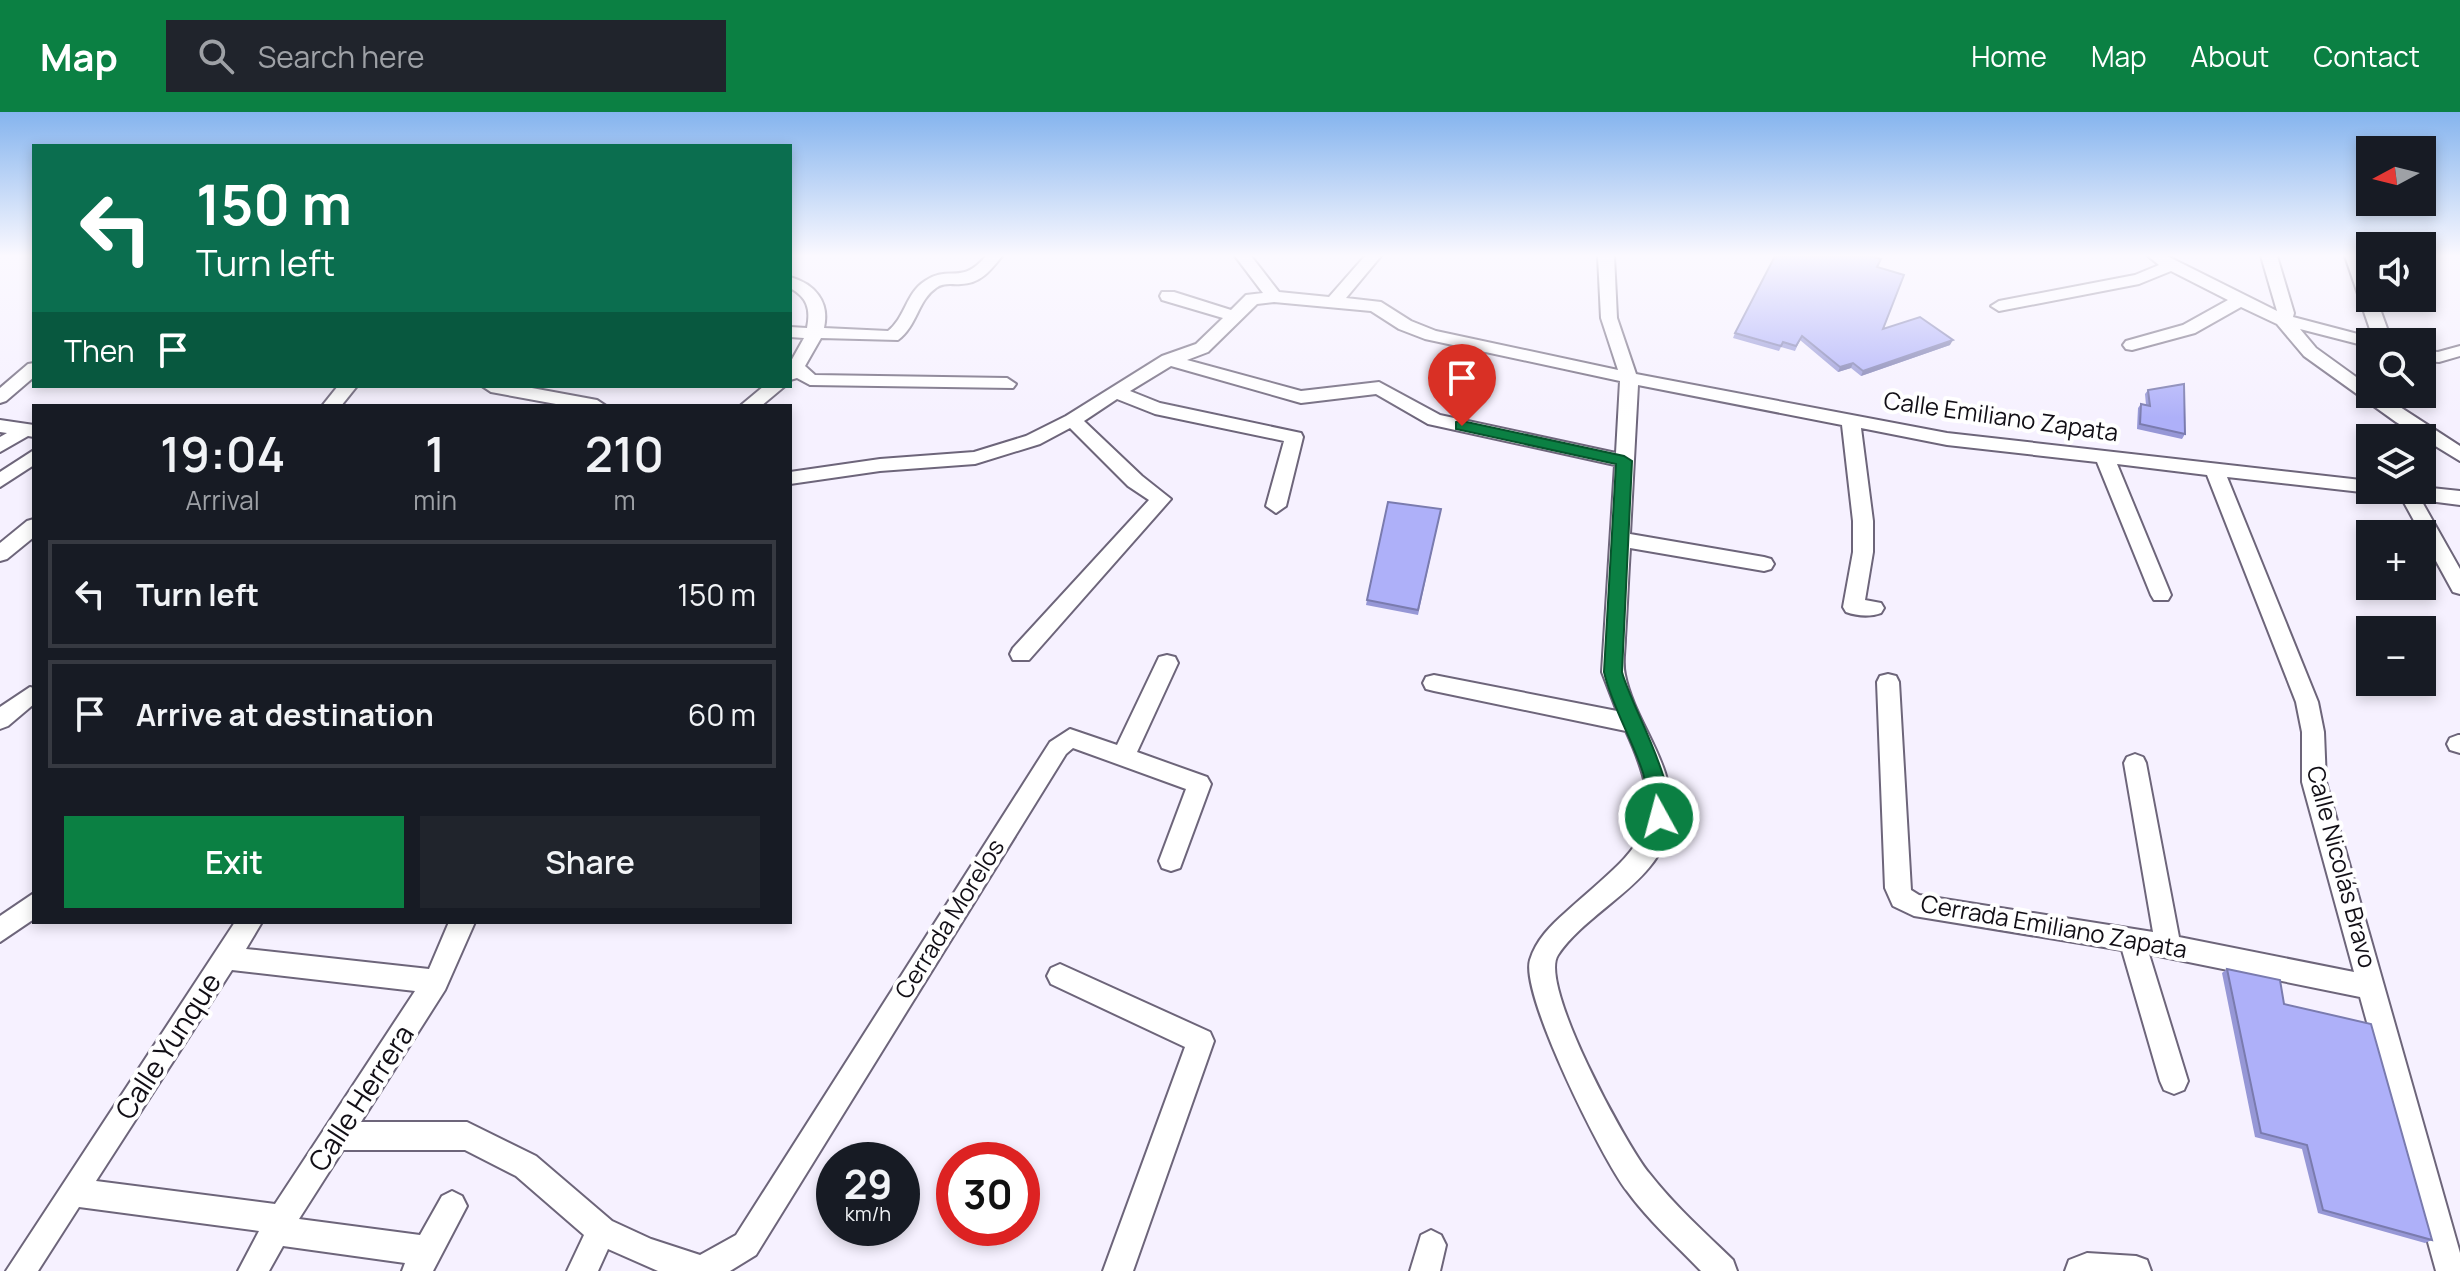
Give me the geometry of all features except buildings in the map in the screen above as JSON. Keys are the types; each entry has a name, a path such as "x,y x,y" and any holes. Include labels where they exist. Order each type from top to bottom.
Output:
{"street":[{"path":"818,310 814,334 793,371 810,380 1007,384"},
{"path":"792,332 892,336 901,332 913,310"},
{"path":"1214,310 1234,316"},
{"path":"792,478 880,465 975,458 1033,440 1072,420 1168,360 1202,348 1240,310"},
{"name":"Calle Emiliano Zapata","path":"1381,310 1405,325 1431,335 1851,422 1947,439 2105,459 2356,486"},
{"path":"1609,310 1629,378 1613,672 1656,783 1659,817 1654,840 1641,858 1549,947 1540,967 1543,990 1607,1130 1637,1182 1722,1271"},
{"path":"2132,345 2189,329 2223,310"},
{"path":"2260,310 2283,320 2356,338"},
{"path":"2283,320 2285,310"},
{"path":"2283,320 2310,352 2460,455"},
{"path":"2436,357 2460,351"},
{"path":"1168,360 1301,397 1379,388 1434,420 1624,461"},
{"path":"0,397 32,370"},
{"path":"333,404 346,388"},
{"path":"517,388 588,404"},
{"path":"752,404 773,388"},
{"path":"1115,392 1155,408 1294,437 1276,506"},
{"path":"1021,654 1161,499 1135,481 1072,420"},
{"path":"1851,422 1863,521 1863,552 1853,607 1874,608"},
{"path":"0,426 29,430"},
{"path":"0,446 29,430"},
{"path":"0,481 32,457"},
{"path":"2105,459 2161,595"},
{"name":"Calle Nicolás Bravo","path":"2215,471 2307,702 2313,732 2314,782 2451,1271"},
{"path":"2436,495 2460,498"},
{"path":"2409,504 2460,587"},
{"path":"6,549 32,528"},
{"path":"1620,539 1764,564"},
{"path":"6,549 32,548"},
{"path":"1123,757 1167,663"},
{"name":"Cerrada Emiliano Zapata","path":"1888,682 1897,888 1902,898 1914,905 2168,946 2373,988"},
{"path":"1434,683 1631,723"},
{"path":"0,720 30,695"},
{"name":"Cerrada Morelos","path":"702,1271 746,1245 1058,748 1070,738 1199,784 1171,861"},
{"path":"2135,763 2168,946"},
{"path":"0,931 32,906"},
{"path":"226,958 248,924"},
{"name":"Calle Herrera","path":"253,1271 279,1224 436,982 461,924"},
{"path":"2132,941 2174,1081"},
{"name":"Calle Yunque","path":"21,1271 226,958 436,982"},
{"path":"1060,976 1201,1041 1118,1271"},
{"path":"337,1136 467,1136 526,1166 602,1231 646,1252 702,1271"},
{"path":"72,1192 279,1224 422,1261 452,1206"},
{"path":"582,1271 602,1231"},
{"path":"2080,1271 2087,1268 2136,1271"}],"route":[{"path":"1462,426 1624,461 1613,672 1618,692 1647,754 1656,783 1659,817"}]}
